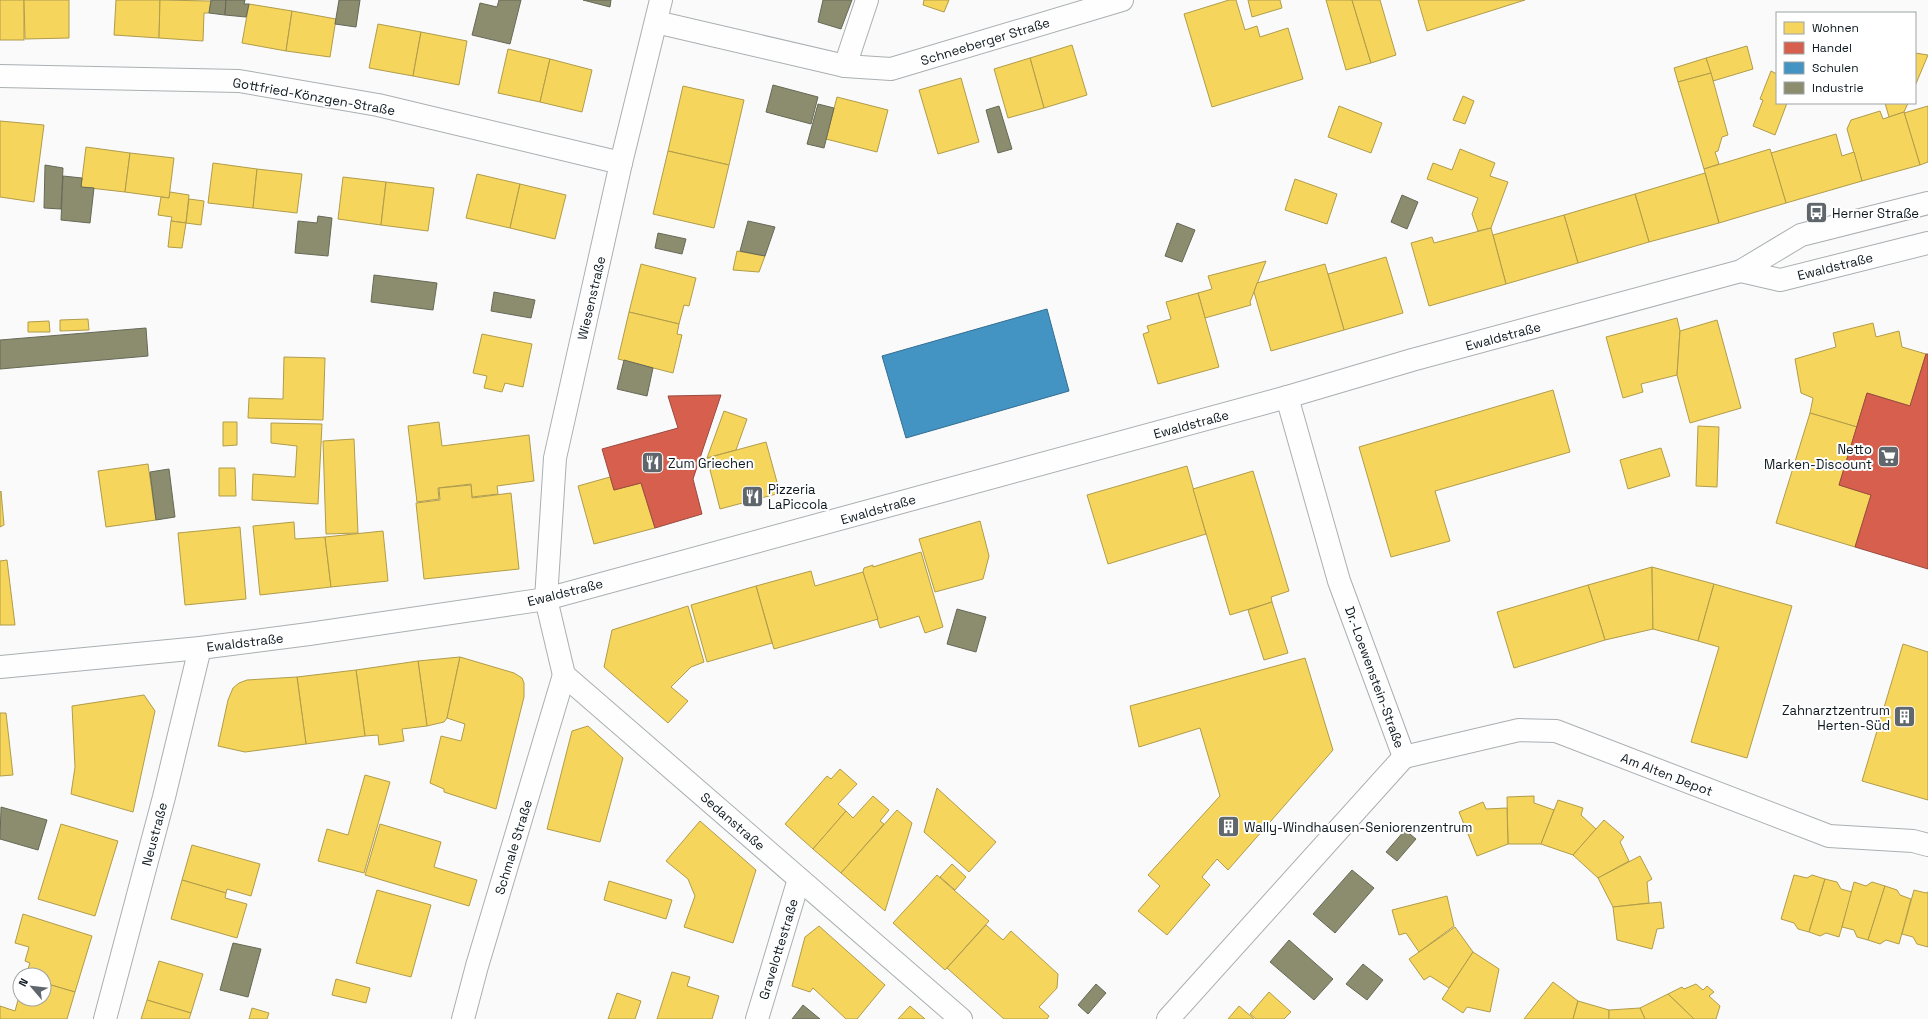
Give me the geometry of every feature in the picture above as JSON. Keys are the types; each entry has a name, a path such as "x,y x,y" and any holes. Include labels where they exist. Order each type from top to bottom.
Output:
{"street":[{"name":"Wiesenstraße","path":"546,599 555,458 621,163 661,0"},
{"path":"845,66 868,0"},
{"name":"Schneeberger Straße","path":"656,22 845,66 891,69 1122,0"},
{"name":"Gottfried-Könzgen-Straße","path":"0,76 239,81 378,105 621,163"},
{"name":"Ewaldstraße","path":"0,667 200,648 309,634 546,599 1287,398 1412,360 1741,271 1801,235 1928,203"},
{"name":"Ewaldstraße","path":"1741,271 1780,280 1928,243"},
{"name":"Dr.-Loewenstein-Straße","path":"1168,1019 1404,758 1339,581 1287,398"},
{"path":"546,599 564,676"},
{"name":"Neustraße","path":"105,1019 164,796 200,648"},
{"name":"Sedanstraße","path":"564,676 960,1019"},
{"name":"Schmale Straße","path":"463,1019 477,966 564,676"},
{"name":"Am Alten Depot","path":"1404,758 1519,730 1556,731 1829,836 1913,840 1928,845"},
{"name":"Gravelottestraße","path":"756,1019 799,878"}],"building: Wohnen":[{"path":"0,0 24,0 24,40 0,40"},
{"path":"24,0 69,0 69,38 25,39"},
{"path":"116,0 160,0 159,38 114,35"},
{"path":"160,0 211,1 209,13 204,13 203,41 159,38"},
{"path":"924,0 949,0 944,12 923,5"},
{"path":"1229,0 1236,0 1245,30 1257,26 1260,37 1288,28 1303,79 1212,107 1184,14"},
{"path":"1248,0 1280,0 1282,8 1252,17"},
{"path":"1326,0 1352,0 1371,63 1346,70"},
{"path":"1352,0 1380,0 1396,55 1371,63"},
{"path":"1418,0 1525,0 1427,31"},
{"path":"249,4 292,11 286,51 242,43"},
{"path":"292,11 336,19 330,57 286,51"},
{"path":"378,24 421,32 413,76 369,68"},
{"path":"421,32 467,41 459,85 413,76"},
{"path":"1072,45 1087,95 1044,108 1030,58"},
{"path":"1747,46 1753,69 1713,81 1706,58"},
{"path":"508,49 550,59 540,102 498,93"},
{"path":"1916,53 1928,55 1916,84"},
{"path":"1030,58 1044,108 1008,118 994,69"},
{"path":"1706,58 1711,73 1678,82 1674,68"},
{"path":"550,59 592,70 582,112 540,102"},
{"path":"1771,71 1776,74 1776,104 1787,104 1775,135 1753,126 1763,100 1760,99"},
{"path":"1711,73 1728,135 1722,137 1718,151 1715,152 1719,164 1704,169 1678,82"},
{"path":"961,78 979,142 938,154 919,90"},
{"path":"683,86 744,100 729,165 668,151"},
{"path":"1463,96 1474,101 1465,124 1453,120"},
{"path":"837,97 888,110 877,152 826,139"},
{"path":"1885,104 1908,104 1904,112 1889,117"},
{"path":"1339,106 1382,123 1371,153 1328,137"},
{"path":"1928,106 1928,162 1920,165 1904,113"},
{"path":"1880,111 1883,119 1904,112 1920,165 1862,181 1847,129 1851,120"},
{"path":"0,121 44,125 34,202 0,197"},
{"path":"1836,134 1842,156 1854,152 1862,181 1786,203 1771,153"},
{"path":"86,147 130,153 125,192 81,187"},
{"path":"1460,149 1495,163 1490,176 1508,182 1491,228 1478,231 1472,214 1478,198 1427,179 1433,163 1452,170"},
{"path":"1770,149 1786,203 1719,223 1704,169"},
{"path":"668,151 729,165 714,228 653,214"},
{"path":"130,153 174,158 169,198 125,192"},
{"path":"213,163 257,169 253,208 208,203"},
{"path":"257,169 302,174 297,213 253,208"},
{"path":"1705,173 1719,223 1649,242 1635,194"},
{"path":"477,174 520,184 510,228 466,218"},
{"path":"343,177 386,182 381,225 338,219"},
{"path":"1295,179 1337,194 1327,224 1285,210"},
{"path":"386,182 434,188 428,231 381,225"},
{"path":"520,184 566,195 555,239 510,228"},
{"path":"170,192 189,195 186,223 171,221 172,217 158,215 161,197 169,198"},
{"path":"1635,194 1649,242 1578,263 1564,215"},
{"path":"189,199 204,201 201,225 186,223"},
{"path":"1564,215 1578,263 1506,284 1493,235"},
{"path":"171,221 186,223 182,248 168,247"},
{"path":"1491,228 1506,284 1429,306 1411,243 1432,237 1434,243"},
{"path":"737,251 765,256 759,272 733,270"},
{"path":"1386,257 1403,313 1344,330 1328,274"},
{"path":"1266,261 1250,302 1251,305 1205,318 1198,293 1212,289 1208,276"},
{"path":"641,264 696,278 689,306 684,305 679,324 629,312"},
{"path":"1325,264 1344,330 1271,351 1254,292 1257,283"},
{"path":"1198,293 1219,367 1158,384 1143,334 1149,332 1147,326 1171,319 1166,302"},
{"path":"629,312 679,324 677,334 682,335 673,373 618,359"},
{"path":"1677,318 1680,331 1677,375 1641,384 1643,392 1623,398 1606,337"},
{"path":"88,319 89,330 60,331 60,320"},
{"path":"1717,320 1741,408 1690,423 1677,375 1680,331"},
{"path":"49,321 50,332 28,332 28,322"},
{"path":"1873,323 1876,337 1899,331 1902,347 1926,354 1910,406 1867,393 1857,427 1810,413 1813,398 1801,393 1795,359 1836,347 1833,333"},
{"path":"482,334 532,344 523,387 505,383 502,392 484,388 487,376 473,373"},
{"path":"284,357 325,358 323,420 248,418 249,398 283,399"},
{"path":"1553,390 1570,452 1435,491 1450,541 1391,557 1359,447"},
{"path":"724,411 747,419 736,450 707,458"},
{"path":"1810,413 1857,427 1839,485 1871,495 1855,547 1776,523"},
{"path":"223,422 237,422 237,445 223,446"},
{"path":"439,422 442,446 529,435 534,481 497,486 498,494 472,497 471,484 438,488 439,499 417,502 408,426"},
{"path":"271,423 322,424 318,504 252,500 253,474 295,477 297,446 271,443"},
{"path":"1698,426 1719,427 1717,487 1696,486"},
{"path":"354,439 358,533 326,534 323,441"},
{"path":"766,442 780,493 720,509 707,458"},
{"path":"1661,448 1670,476 1628,489 1620,460"},
{"path":"148,464 156,520 106,527 98,471"},
{"path":"1187,466 1206,534 1108,564 1087,495"},
{"path":"219,468 235,468 236,496 219,496"},
{"path":"1253,471 1289,591 1271,597 1272,602 1230,615 1193,489"},
{"path":"610,477 614,490 641,483 655,528 594,544 578,486"},
{"path":"471,485 472,498 511,493 519,569 424,579 416,503 440,500 439,488"},
{"path":"1,491 4,525 0,527 0,492"},
{"path":"980,521 989,556 983,579 935,592 919,539"},
{"path":"294,522 295,539 325,537 331,587 260,595 253,526"},
{"path":"240,527 246,599 185,605 178,533"},
{"path":"383,531 388,581 331,587 325,537"},
{"path":"921,552 943,627 925,633 919,616 880,628 863,572 864,568 873,565 873,567"},
{"path":"7,560 15,625 0,625 0,561"},
{"path":"1652,567 1653,629 1605,640 1588,585"},
{"path":"1652,567 1714,584 1698,641 1653,629"},
{"path":"811,571 815,586 863,572 878,619 774,649 756,586"},
{"path":"1714,584 1792,606 1747,758 1691,742 1719,647 1698,641"},
{"path":"1588,585 1605,640 1514,668 1497,612"},
{"path":"756,586 772,643 707,662 691,605"},
{"path":"1272,602 1288,653 1264,660 1248,610"},
{"path":"688,606 704,662 691,667 671,687 688,701 668,723 604,667 612,630"},
{"name":"Zahnarztzentrum Herten-Süd","path":"1903,644 1928,652 1928,800 1862,781"},
{"path":"460,657 447,718 444,722 427,726 418,661"},
{"path":"460,657 514,673 522,678 524,683 524,697 496,809 444,792 444,789 430,783 441,736 461,741 465,724 447,718"},
{"name":"Wally-Windhausen-Seniorenzentrum","path":"1305,658 1333,750 1228,870 1217,859 1202,877 1210,885 1167,935 1138,911 1160,886 1148,875 1220,796 1200,728 1139,747 1130,706"},
{"path":"418,661 427,726 402,729 404,741 379,745 378,735 365,736 356,670"},
{"path":"356,670 365,736 306,744 297,677"},
{"path":"297,677 306,744 245,752 218,746 228,700 233,688 239,683 247,680"},
{"path":"144,695 155,711 133,812 71,794 75,767 72,706"},
{"path":"0,713 6,713 13,775 0,776"},
{"path":"588,726 623,758 600,842 547,829 572,731"},
{"path":"840,769 857,784 838,804 846,811 813,849 785,824 827,776 831,779"},
{"path":"365,775 390,782 364,873 318,861 327,829 348,835"},
{"path":"937,788 996,842 969,872 924,832"},
{"path":"873,796 889,810 880,821 884,824 841,873 813,849 846,811 853,818"},
{"path":"1534,796 1534,803 1554,810 1541,844 1508,844 1507,797"},
{"path":"1558,800 1583,808 1581,815 1596,829 1573,855 1541,844"},
{"path":"1483,802 1486,809 1507,808 1508,844 1477,856 1459,812"},
{"path":"897,810 912,823 885,911 841,873"},
{"path":"1604,820 1624,837 1620,842 1629,861 1598,878 1573,855"},
{"path":"700,821 756,870 733,943 684,927 695,896 688,879 666,861"},
{"path":"61,824 118,841 95,916 38,899"},
{"path":"380,824 441,842 434,867 477,880 469,906 365,875"},
{"path":"192,845 260,864 251,896 227,889 226,893 182,880"},
{"path":"1640,856 1652,879 1647,882 1649,903 1613,907 1598,878"},
{"path":"952,864 966,877 955,890 940,877"},
{"path":"937,875 989,921 945,970 893,923"},
{"path":"1794,875 1807,878 1812,875 1825,879 1809,932 1798,929 1794,923 1781,919"},
{"path":"1825,879 1837,882 1841,889 1852,892 1839,937 1826,933 1820,936 1809,932"},
{"path":"182,880 226,893 225,898 247,904 237,938 171,919"},
{"path":"609,881 672,900 666,919 604,900"},
{"path":"1854,882 1866,886 1872,882 1885,886 1868,940 1857,937 1854,930 1842,927"},
{"path":"1885,886 1897,890 1900,895 1911,899 1899,944 1886,940 1880,944 1868,940"},
{"path":"377,890 431,905 411,977 356,963"},
{"path":"1914,890 1926,893 1928,892 1928,947 1917,944 1913,937 1902,934"},
{"path":"1447,896 1454,926 1419,952 1406,933 1399,935 1392,910"},
{"path":"1661,902 1664,928 1657,929 1652,949 1617,940 1613,907"},
{"path":"23,914 92,936 75,992 52,985 52,967 29,967 30,963 25,961 29,947 15,943"},
{"path":"986,925 1003,940 1011,931 1058,974 1057,988 1039,1007 1049,1016 1047,1019 1004,1019 947,968"},
{"path":"819,926 885,985 857,1019 846,1019 813,988 810,992 792,986 805,937"},
{"path":"1455,927 1473,952 1449,988 1430,976 1424,980 1409,959"},
{"path":"1473,952 1499,969 1490,1012 1467,1007 1463,1013 1442,999"},
{"path":"159,961 203,974 191,1013 147,1000"},
{"path":"672,972 690,977 687,986 719,996 712,1019 657,1019"},
{"path":"336,979 370,988 366,1003 332,995"},
{"path":"1553,982 1578,1001 1573,1019 1524,1019"},
{"path":"1696,984 1703,990 1707,986 1714,992 1709,996 1720,1006 1716,1019 1694,1019 1668,994 1682,987 1684,989"},
{"path":"52,985 75,992 67,1019 0,1019 0,1006 15,1011 16,1007 52,1007"},
{"path":"1269,992 1291,1012 1284,1019 1256,1019 1250,1014"},
{"path":"617,993 641,1001 635,1019 608,1019"},
{"path":"1668,994 1694,1019 1645,1019 1640,1008"},
{"path":"147,1000 191,1013 189,1019 141,1019"},
{"path":"1578,1001 1609,1010 1609,1019 1573,1019"},
{"path":"910,1006 925,1019 898,1019"},
{"path":"1239,1006 1254,1019 1228,1019"},
{"path":"252,1008 269,1013 267,1019 249,1019"},
{"path":"1640,1008 1645,1019 1609,1019 1609,1010"}],"building: Handel":[{"name":"Netto Marken-Discount","path":"1926,354 1928,354 1928,569 1855,547 1871,495 1839,485 1867,393 1910,406"},
{"name":"Zum Griechen","path":"721,395 693,479 702,514 655,528 641,483 614,490 602,449 678,428 668,396"}],"building: Schulen":[{"path":"1047,309 1069,391 906,438 882,356"}],"building: Industrie":[{"path":"211,0 226,0 225,15 209,13"},
{"path":"226,0 245,0 244,4 249,4 246,17 225,15"},
{"path":"339,0 360,0 356,27 335,24"},
{"path":"499,0 521,0 510,44 472,35 480,3 497,7"},
{"path":"583,0 611,0 610,7"},
{"path":"823,0 852,0 841,29 818,22"},
{"path":"773,85 818,97 811,124 766,112"},
{"path":"818,104 834,108 824,148 807,144"},
{"path":"999,106 1012,149 998,153 986,110"},
{"path":"45,165 63,168 61,209 44,208"},
{"path":"63,176 82,178 81,187 94,188 90,223 61,220"},
{"path":"1402,195 1418,202 1407,229 1391,222"},
{"path":"318,216 332,218 328,256 295,253 298,221 317,223"},
{"path":"748,221 775,227 765,256 740,251"},
{"path":"1177,223 1195,230 1182,262 1165,256"},
{"path":"658,233 686,239 682,254 655,248"},
{"path":"374,275 437,283 433,310 371,302"},
{"path":"494,292 535,300 531,318 491,311"},
{"path":"146,328 148,356 0,369 0,340"},
{"path":"624,360 653,368 647,396 617,389"},
{"path":"169,469 175,517 156,520 150,472"},
{"path":"957,609 986,617 976,652 947,644"},
{"path":"1,807 47,820 38,850 0,839"},
{"path":"1405,830 1416,839 1397,861 1386,852"},
{"path":"1352,870 1374,888 1335,933 1313,914"},
{"path":"1289,940 1333,979 1314,1000 1270,962"},
{"path":"233,943 261,949 248,997 220,990"},
{"path":"1363,964 1383,980 1367,1000 1346,984"},
{"path":"1096,984 1106,993 1088,1014 1078,1005"},
{"path":"803,1005 820,1019 792,1019"}],"place":[{"name":"Herner Straße","path":"1817,213"},
{"name":"Netto Marken-Discount","path":"1888,456"},
{"name":"Zum Griechen","path":"652,463"},
{"name":"Pizzeria LaPiccola","path":"753,496"},
{"name":"Zahnarztzentrum Herten-Süd","path":"1905,717"},
{"name":"Wally-Windhausen-Seniorenzentrum","path":"1228,827"}]}
